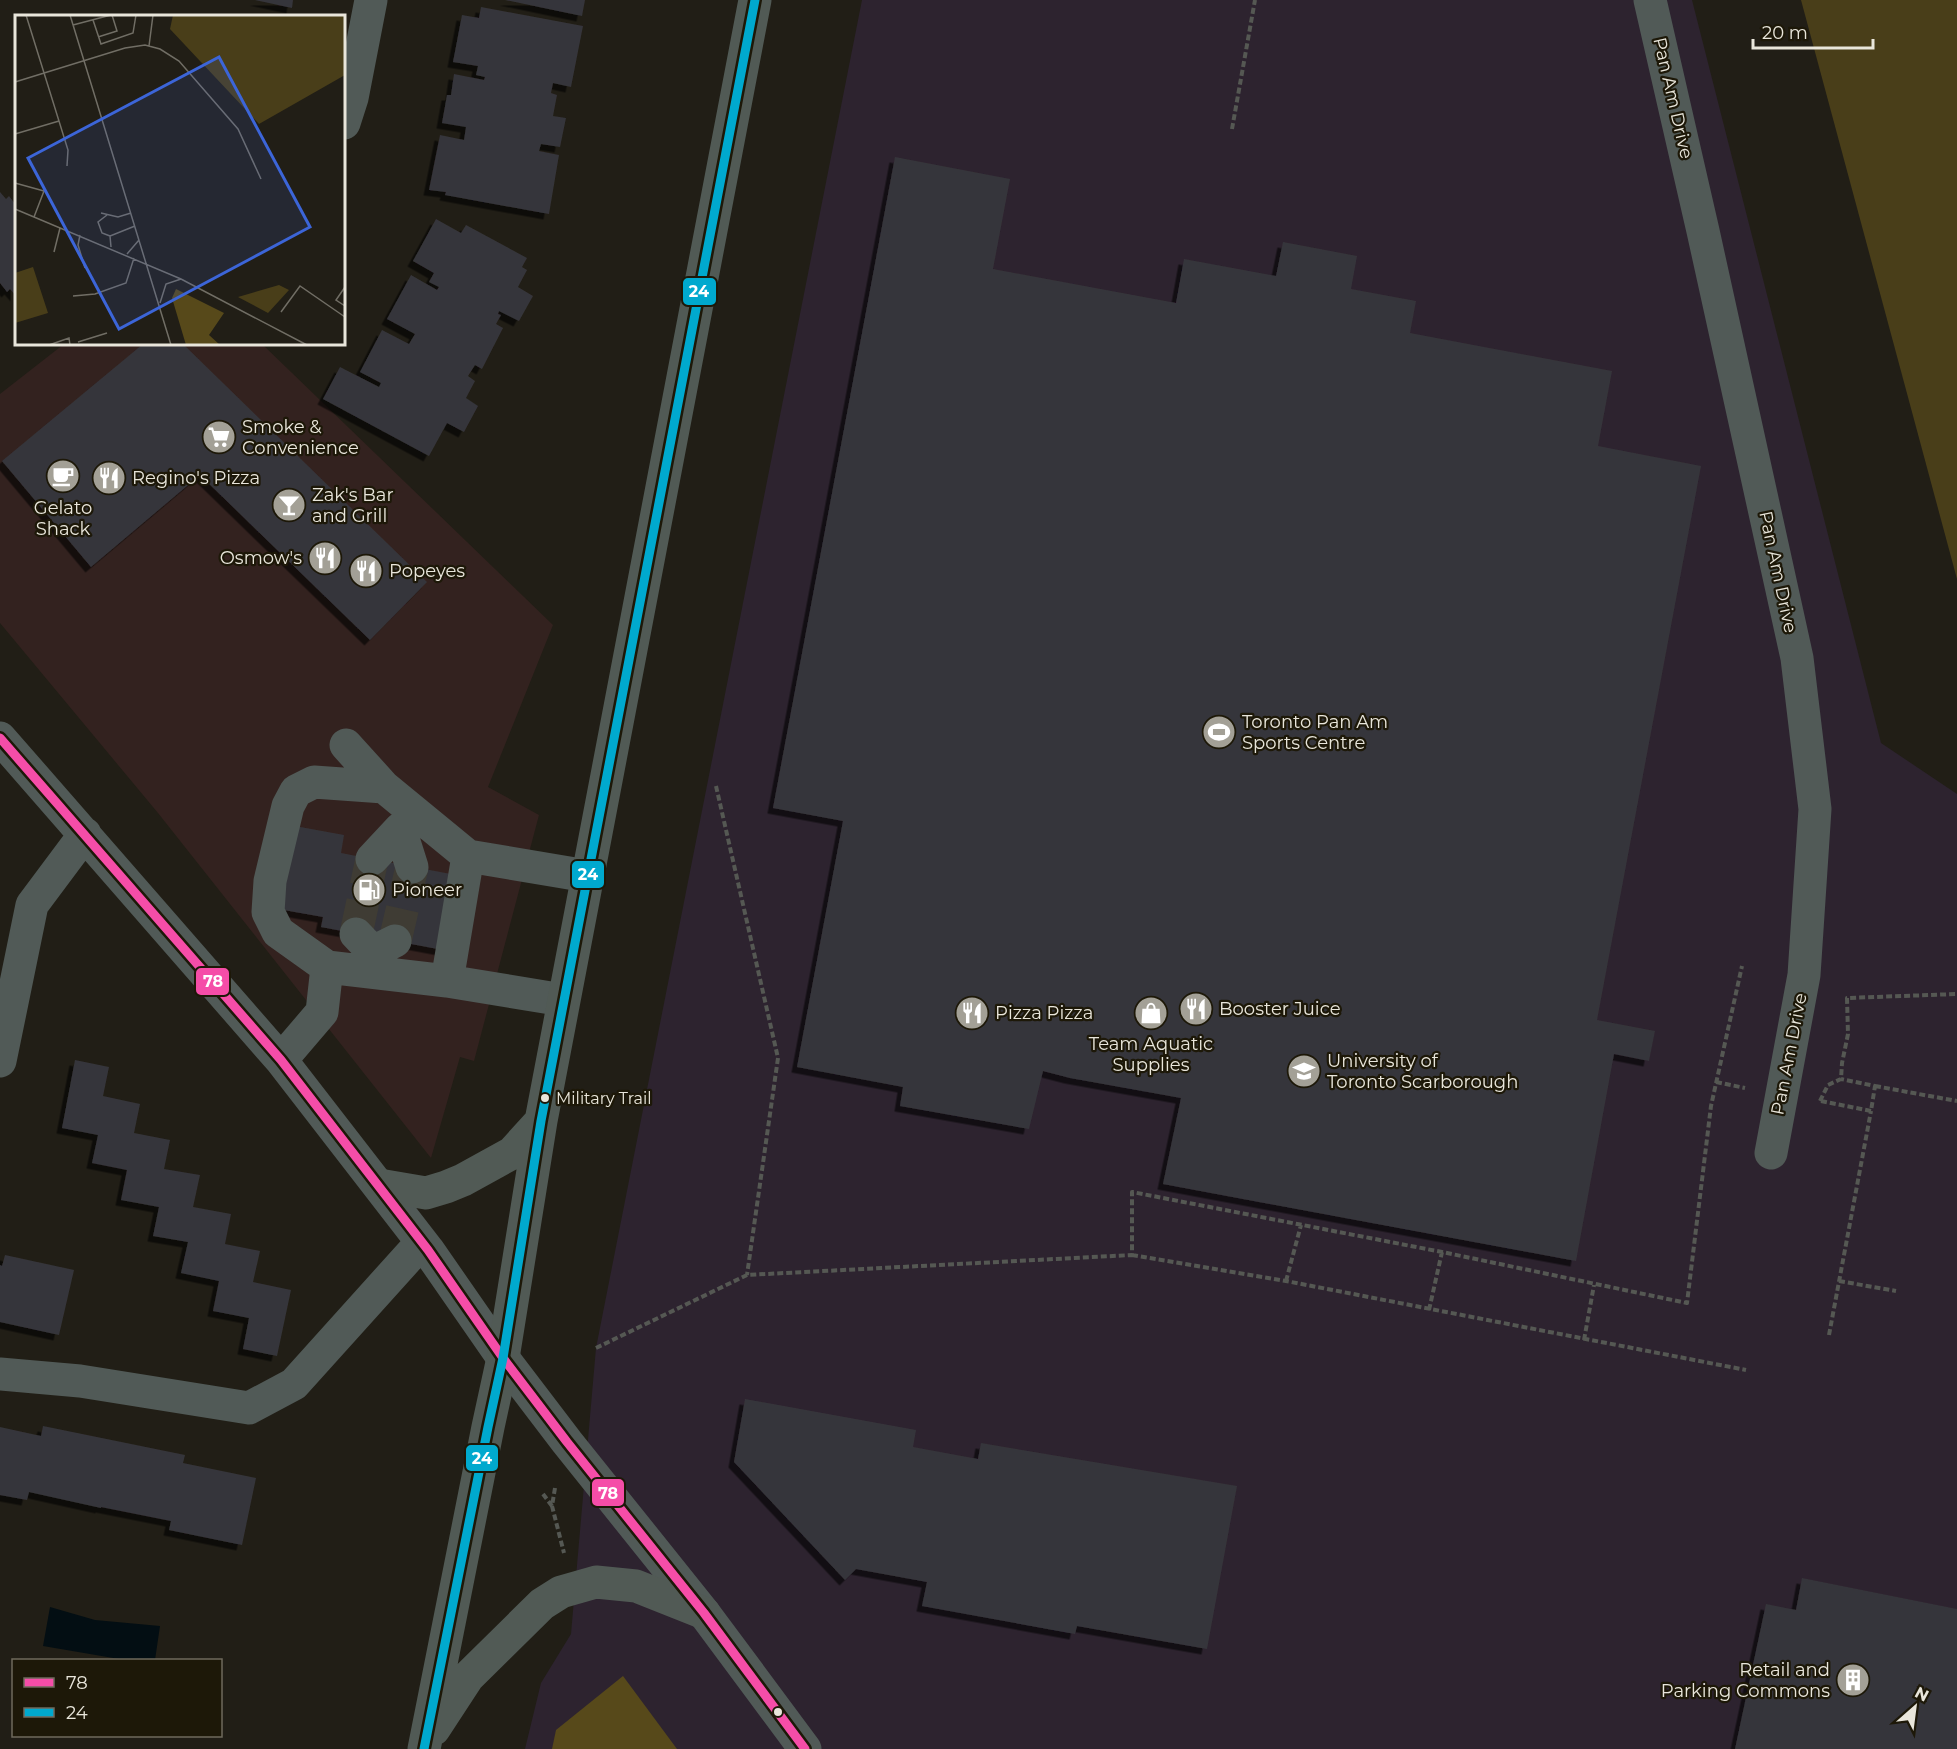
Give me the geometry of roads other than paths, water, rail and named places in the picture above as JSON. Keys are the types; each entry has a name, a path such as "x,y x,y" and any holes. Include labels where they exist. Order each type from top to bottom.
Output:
{"main road":[{"path":"424,1746 503,1358 563,1000 755,0"},
{"path":"379,1185 426,1193 446,1187 512,1153 541,1121"},
{"path":"424,1746 468,1677 542,1604 561,1592 596,1582 636,1586 704,1613"}],"street":[{"path":"345,120 352,98 371,0"},
{"name":"Pan Am Drive","path":"1650,0 1797,658 1814,798 1804,975 1771,1153"},
{"path":"0,738 281,1060 379,1185 503,1358 567,1442 704,1613 806,1749"},
{"path":"346,745 396,807 468,856 587,876"},
{"path":"327,967 278,932 268,912 270,881 288,806 296,791 314,782 396,807"},
{"path":"372,859 396,807"},
{"path":"396,807 412,867"},
{"path":"0,1061 32,905 85,834"},
{"path":"447,981 468,856"},
{"path":"327,967 374,950 447,981 563,1000"},
{"path":"281,1060 322,1012 327,967"},
{"path":"0,1374 80,1381 249,1408 294,1384 422,1243"}],"tunnel":[{"path":"356,934 372,859"},
{"path":"395,941 412,867"}],"place":[{"name":"Smoke & Convenience","path":"219,437"},
{"name":"Gelato Shack","path":"63,476"},
{"name":"Regino's Pizza","path":"109,478"},
{"name":"Zak's Bar and Grill","path":"289,505"},
{"name":"Osmow's","path":"325,558"},
{"name":"Popeyes","path":"366,571"},
{"name":"Toronto Pan Am Sports Centre","path":"1219,732"},
{"name":"Pioneer","path":"369,890"},
{"name":"Booster Juice","path":"1196,1009"},
{"name":"Pizza Pizza","path":"972,1013"},
{"name":"Team Aquatic Supplies","path":"1151,1013"},
{"name":"University of Toronto Scarborough","path":"1304,1071"},
{"name":"Military Trail","path":"545,1098"},
{"name":"Retail and Parking Commons","path":"1853,1680"}]}
